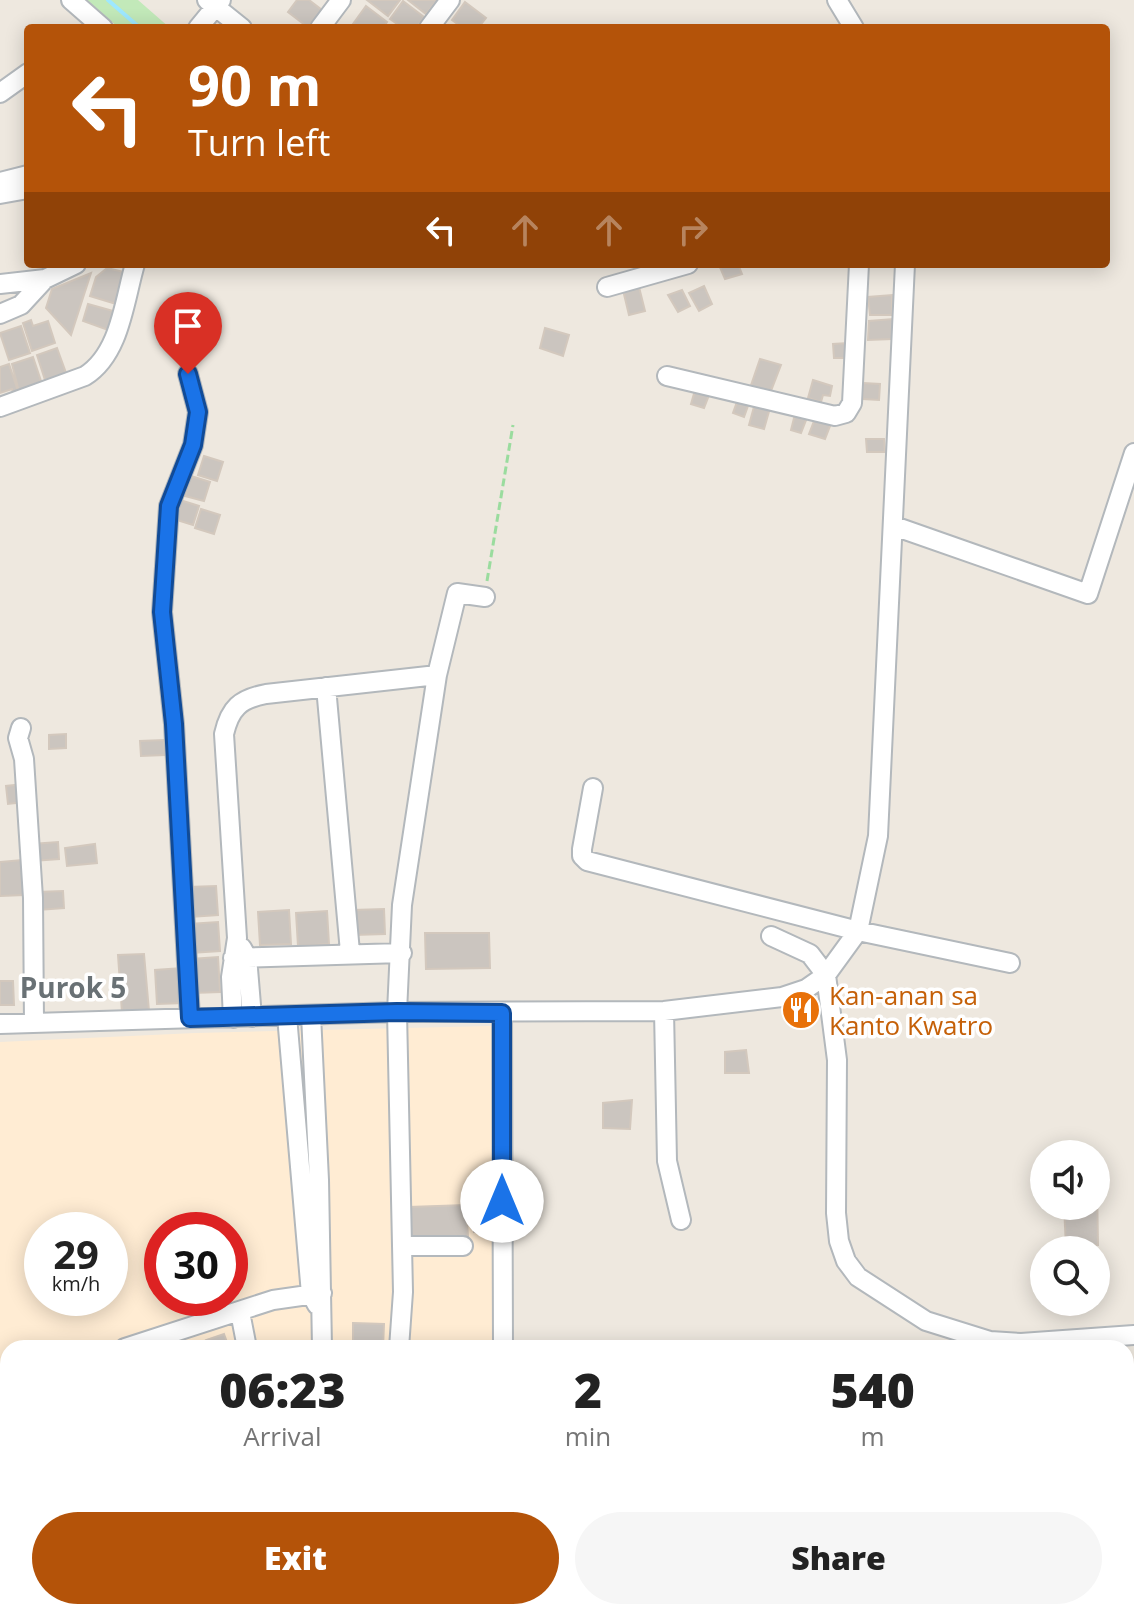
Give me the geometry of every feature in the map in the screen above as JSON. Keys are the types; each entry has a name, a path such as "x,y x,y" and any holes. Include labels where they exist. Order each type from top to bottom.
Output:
{"street":[{"path":"71,0 92,24"},
{"path":"323,24 341,0"},
{"path":"432,24 450,0"},
{"path":"200,24 214,2 238,24"},
{"path":"847,3 853,24"},
{"path":"0,93 24,76"},
{"path":"0,182 24,176"},
{"path":"0,194 24,190"},
{"path":"0,284 45,279 68,268"},
{"path":"0,407 85,376 97,368 111,347 134,268"},
{"path":"607,287 674,268"},
{"path":"667,376 835,416 846,413 852,403 859,268"},
{"path":"0,1024 397,1012 664,1011 782,997 806,989 826,975 858,931 874,866 881,801 905,268"},
{"path":"0,314 21,305 45,279"},
{"path":"188,374 198,412 193,445 169,506 162,612 174,724 190,1018"},
{"path":"894,526 1088,594 1134,453"},
{"path":"399,1340 402,1246 397,1012 402,905 437,675 457,593 485,597"},
{"path":"242,1017 224,734 234,707 246,698 437,675"},
{"path":"326,687 350,952"},
{"path":"21,728 18,738 24,759 33,898 34,1022"},
{"path":"593,788 582,849 582,856 587,861 858,931 1010,963"},
{"path":"771,936 810,954 826,975 837,1060 836,1213 839,1241 846,1261 858,1277 926,1321 987,1340"},
{"path":"240,957 402,953"},
{"path":"664,1011 667,1161 681,1220"},
{"path":"502,1013 503,1340"},
{"path":"311,1015 318,1299"},
{"path":"287,1016 321,1340"},
{"path":"290,1056 313,1054"},
{"path":"402,1246 463,1246"},
{"path":"248,1309 273,1300 318,1299"},
{"path":"151,1340 227,1316"},
{"path":"241,1316 245,1340"},
{"path":"1063,1340 1134,1335"}],"path":[{"path":"485,597 513,425"}],"shaded area":[{"path":"491,1026 496,1340 0,1340 0,1042 195,1033"}],"green space":[{"path":"87,0 138,0 165,24 114,24"}],"building":[{"path":"297,0 309,0 322,10 312,24 304,24 288,12"},
{"path":"367,0 400,0 388,16"},
{"path":"408,0 437,0 426,14"},
{"path":"403,1 424,17 419,24 397,24 390,19"},
{"path":"465,2 486,18 481,24 458,24 452,20"},
{"path":"366,6 387,22 386,24 353,24"},
{"path":"107,268 124,272 116,304 90,296 96,277"},
{"path":"720,268 740,268 742,274 725,279"},
{"path":"91,273 71,335 46,308 52,289"},
{"path":"704,286 712,304 699,311 689,293"},
{"path":"639,287 645,311 629,315 623,290"},
{"path":"682,290 690,306 678,312 668,295"},
{"path":"892,295 892,315 870,315 868,297"},
{"path":"88,304 113,311 108,330 83,321"},
{"path":"893,319 892,339 868,340 869,321"},
{"path":"31,320 33,326 48,321 55,343 32,351 23,323"},
{"path":"21,326 30,353 9,360 0,333"},
{"path":"545,328 569,335 563,356 540,348"},
{"path":"848,343 849,358 834,358 833,344"},
{"path":"57,348 66,373 45,380 37,355"},
{"path":"33,357 41,381 19,392 12,364"},
{"path":"760,359 781,365 769,396 749,391"},
{"path":"9,364 18,391 13,392 12,389 0,393 0,367"},
{"path":"813,380 832,386 830,396 823,395 821,402 808,398"},
{"path":"863,383 880,384 879,400 863,399"},
{"path":"695,390 709,395 704,408 691,404"},
{"path":"738,399 749,403 744,417 733,413"},
{"path":"755,403 770,408 764,429 749,425"},
{"path":"796,410 808,415 801,433 791,430"},
{"path":"816,416 832,421 825,439 809,434"},
{"path":"866,439 884,439 885,452 867,452"},
{"path":"204,456 223,462 217,481 198,475"},
{"path":"191,476 210,482 204,501 185,496"},
{"path":"180,500 199,506 193,525 174,519"},
{"path":"201,509 220,515 214,534 195,528"},
{"path":"66,734 66,748 49,749 49,735"},
{"path":"164,740 165,755 141,756 140,741"},
{"path":"23,784 24,802 8,804 6,786"},
{"path":"58,842 59,859 33,861 32,844"},
{"path":"95,844 97,863 67,866 65,848"},
{"path":"22,860 24,895 0,896 0,862"},
{"path":"216,886 218,915 190,917 188,887"},
{"path":"63,891 64,908 38,910 37,892"},
{"path":"384,909 385,934 354,935 353,910"},
{"path":"289,910 291,944 260,945 258,912"},
{"path":"327,911 329,944 298,946 296,913"},
{"path":"218,922 220,951 191,953 189,924"},
{"path":"425,933 489,933 490,968 426,969"},
{"path":"144,954 149,1011 122,1013 118,955"},
{"path":"218,957 220,992 193,993 191,959"},
{"path":"182,968 184,1003 157,1004 155,970"},
{"path":"0,981 13,981 14,1005 0,1005"},
{"path":"746,1050 749,1073 725,1073 725,1052"},
{"path":"632,1100 630,1129 603,1128 603,1103"},
{"path":"472,1204 490,1204 491,1231 474,1232"},
{"path":"466,1205 468,1237 410,1239 409,1207"},
{"path":"1065,1220 1098,1220 1098,1236 1065,1236"},
{"path":"353,1323 384,1324 383,1340 353,1340"},
{"path":"224,1334 226,1340 206,1340"}],"waterway":[{"path":"108,0 135,24"}],"place":[{"name":"Kan-anan sa Kanto Kwatro","path":"801,1010"}],"district":[{"name":"Purok 5","path":"73,987"}],"route":[{"path":"188,374 198,412 193,445 169,506 162,612 174,724 190,1018 397,1012 502,1013 502,1201"}]}
